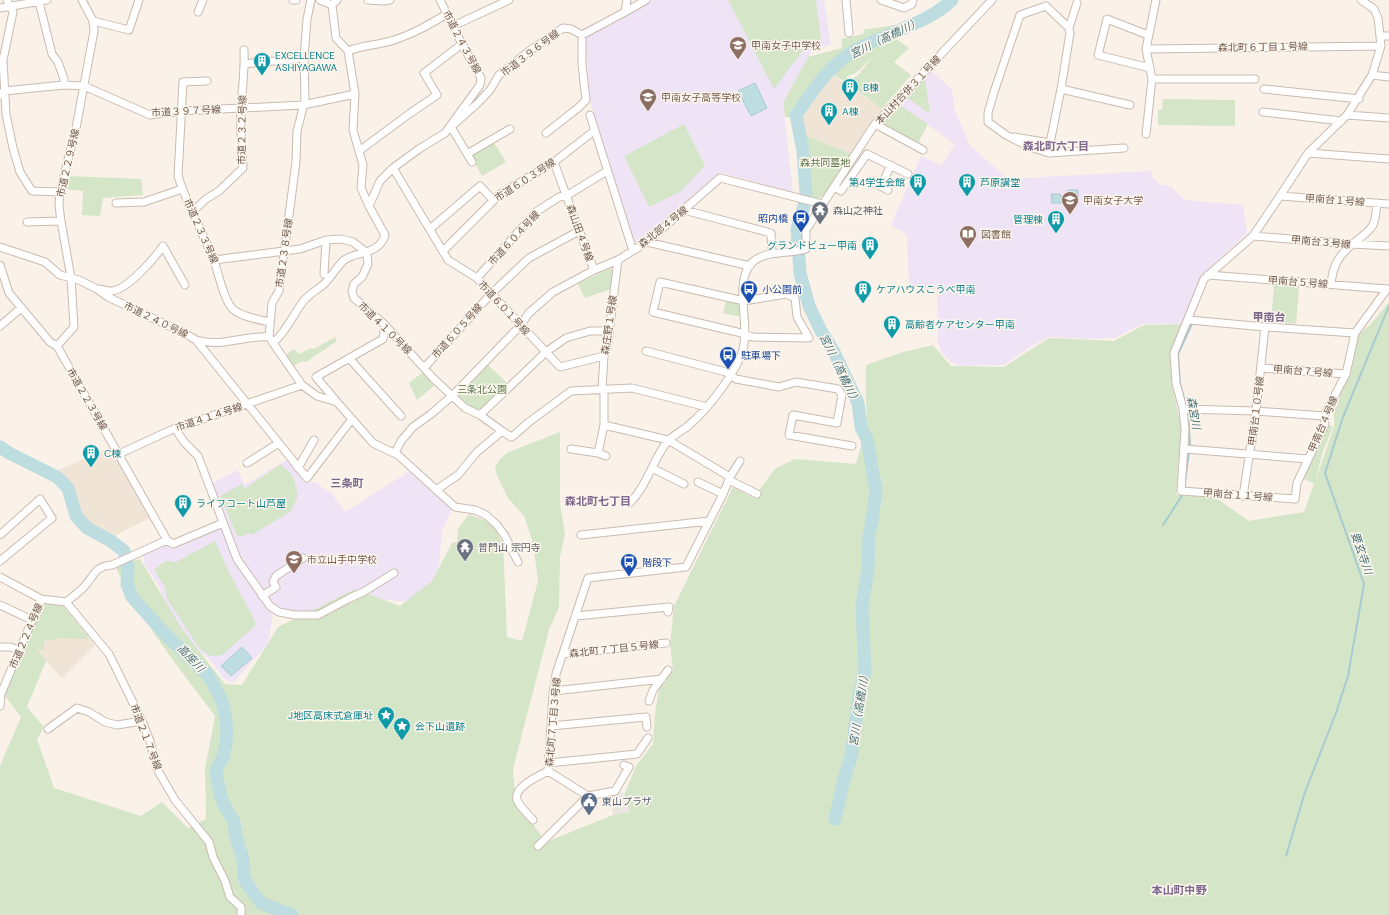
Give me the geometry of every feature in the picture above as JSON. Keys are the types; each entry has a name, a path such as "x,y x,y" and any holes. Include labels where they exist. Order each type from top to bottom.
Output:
{"street":[{"path":"0,8 8,3 39,2 47,0"},
{"name":"市道２２９号線","path":"57,346 74,327 71,278 59,206 60,192 76,128 94,31 93,21 82,0"},
{"path":"93,21 129,30 139,0"},
{"path":"198,12 203,0"},
{"name":"市道２３８号線","path":"271,340 270,322 272,303 279,291 296,162 297,131 305,100 304,58 307,19 311,0"},
{"path":"271,340 280,336 303,302 324,284 343,261 367,252 383,242 385,235 361,188 363,165 352,130 355,94 348,51 336,38 334,2 320,0"},
{"path":"368,0 390,0"},
{"name":"市道２４３号線","path":"369,206 380,181 393,168 419,149 445,133 451,127 480,85 482,78 462,44 440,0"},
{"path":"453,26 509,0"},
{"path":"625,12 627,0"},
{"path":"546,133 586,100 582,64 582,35 646,0"},
{"path":"846,0 849,33"},
{"path":"881,0 904,8 912,4 913,0"},
{"name":"本山村合併３１号線","path":"772,253 791,253 806,249 806,230 819,204 834,187 875,124 992,0"},
{"path":"1146,134 1152,79 1146,48 1156,0"},
{"path":"1308,459 1185,449 1183,408 1176,383 1174,353 1189,320 1204,279 1253,236 1308,153 1347,115 1359,99 1372,75 1381,46 1381,36 1378,18 1374,9 1360,0"},
{"path":"39,2 52,54 58,62 64,79 64,86"},
{"path":"8,3 13,12 3,60 2,93 13,148 21,174 32,191 60,192"},
{"path":"1069,28 1046,3 1020,15 994,92 988,113 988,122 1006,135 1027,146 1049,153 1124,148"},
{"path":"1006,135 1050,143 1061,89 1070,33 1069,28 1078,3"},
{"path":"348,51 359,47 393,41 415,32 447,14"},
{"path":"1148,35 1107,19 1098,55 1150,68"},
{"name":"市道３９６号線","path":"451,127 478,103 490,90 499,75 528,52 563,28 571,29 582,35"},
{"path":"1381,36 1389,36"},
{"path":"359,151 409,114 438,95 424,73 462,44"},
{"name":"森北町６丁目１号線","path":"1146,48 1381,46"},
{"name":"市道２３２号線","path":"193,211 206,199 219,191 243,168 241,109 244,50"},
{"path":"244,64 304,58"},
{"path":"1372,75 1389,76"},
{"path":"1152,79 1255,79"},
{"name":"市道２３３号線","path":"207,81 183,82 178,176 182,189 214,260 231,309 251,319 270,322"},
{"name":"市道３９７号線","path":"2,93 64,86 84,86 150,115 181,111 303,106 355,94"},
{"path":"1061,89 1130,105"},
{"path":"1264,89 1359,99"},
{"path":"1263,112 1341,121"},
{"name":"森北部４号線","path":"590,115 633,251 647,242 720,178 819,204"},
{"path":"1347,115 1389,118"},
{"path":"875,124 923,150"},
{"path":"451,127 472,162"},
{"path":"467,154 510,129"},
{"name":"市道６０３号線","path":"443,251 500,194 554,162 594,131"},
{"path":"1308,153 1389,159"},
{"path":"834,187 841,191 867,154 908,174"},
{"path":"554,162 566,195"},
{"path":"881,186 890,165"},
{"name":"市道６０１号線","path":"393,168 448,260 477,278 520,326 560,367 604,356"},
{"name":"森山田４号線","path":"594,270 566,195 607,171"},
{"path":"872,182 888,190"},
{"path":"430,229 480,186 493,200"},
{"path":"116,203 144,202 182,189"},
{"name":"市道６０４号線","path":"477,278 536,212 559,197 566,195"},
{"name":"甲南台１号線","path":"1280,196 1389,204"},
{"path":"1331,284 1332,270 1336,262 1352,244 1366,233 1373,224 1377,203"},
{"path":"630,503 639,494 668,440 688,426 707,407 730,375 744,345 744,280 750,266 760,257 772,253 771,233 684,210"},
{"path":"27,222 61,221"},
{"name":"市道６０５号線","path":"424,368 491,294 528,258 579,231"},
{"name":"甲南台３号線","path":"1253,236 1389,246"},
{"path":"214,260 284,251 326,240 341,238 353,242 367,252"},
{"path":"324,274 326,240"},
{"path":"647,242 750,266"},
{"path":"97,289 112,291 121,288 141,272 157,255 163,246 185,285"},
{"name":"市道２４０号線","path":"0,247 45,262 60,275 78,280 97,289 108,297 196,340 307,478 352,419"},
{"path":"395,453 401,442 413,428 453,396 520,326 529,313 553,292 633,251"},
{"name":"市道４１０号線","path":"367,252 368,264 362,277 354,284 352,291 354,298 384,324 433,378 465,408 480,415 502,431"},
{"name":"森庄野１号線","path":"598,453 604,425 604,356 607,349 608,331 618,260"},
{"name":"市道２２３号線","path":"0,264 9,293 50,342 57,346 167,540"},
{"name":"甲南台５号線","path":"1208,275 1387,289"},
{"path":"660,282 744,301 786,294 795,298 797,317 809,338 753,337 744,334 653,312 660,282"},
{"name":"甲南台４号線","path":"1295,499 1297,483 1325,424 1324,416 1346,374 1355,333 1387,289"},
{"path":"0,326 21,308"},
{"path":"1189,320 1355,333"},
{"path":"384,324 383,339 316,377 374,442 398,455 455,507 475,510 486,514 498,525 515,553 518,562"},
{"name":"甲南台１０号線","path":"1243,496 1256,411 1265,327"},
{"path":"480,415 546,352 566,338 575,334 590,331 608,331"},
{"path":"196,340 206,343 221,343 258,336 271,340 302,386 317,396 337,402"},
{"path":"646,351 726,372 736,379 779,387 796,382 838,389 842,395 837,423 793,415 789,435 852,446"},
{"path":"349,358 401,416"},
{"name":"甲南台７号線","path":"1261,368 1346,374"},
{"name":"市道４１４号線","path":"119,454 174,428 248,405 302,386"},
{"path":"436,490 458,475 477,452 502,431 511,437 513,436 529,422 571,391 632,388 707,407"},
{"path":"1183,408 1324,416"},
{"path":"604,425 668,440 729,479 758,494"},
{"path":"174,428 184,442 198,456 237,559 262,596 270,606 279,612 295,615 318,615 365,592 394,573"},
{"path":"298,468 314,440"},
{"path":"247,463 279,443"},
{"path":"571,449 598,453 606,456"},
{"name":"甲南台１１号線","path":"1185,449 1180,491 1295,499"},
{"name":"森北町７丁目３号線","path":"588,796 548,771 556,674 588,578 686,567 729,479 740,460"},
{"path":"652,468 684,484"},
{"path":"698,482 723,494"},
{"path":"0,535 40,499 52,518 0,561"},
{"path":"581,535 709,521"},
{"path":"0,578 41,599 66,602 84,587 93,574 104,565 112,565 167,540 173,544 223,523"},
{"path":"262,596 276,587 273,582 276,576 303,558"},
{"name":"市道２２４号線","path":"0,706 1,694 41,599"},
{"name":"市道２１７号線","path":"66,602 109,654 142,721 150,741 157,769 175,800 209,842 213,857 225,881 230,896 241,907 241,915"},
{"path":"0,605 32,620"},
{"path":"576,616 670,607 668,612"},
{"name":"森北町７丁目５号線","path":"563,654 666,644"},
{"path":"0,647 10,647 20,650"},
{"path":"649,701 653,690 668,670"},
{"path":"554,691 662,679"},
{"path":"48,729 77,708 89,712 105,722 117,725 142,721"},
{"path":"551,726 646,717 647,727"},
{"path":"549,763 637,754 648,738"},
{"path":"538,846 588,796 615,791 629,767 624,765"},
{"path":"533,820 517,801 516,794 520,788 548,771"}],"shaded area":[{"path":"652,0 824,0 831,44 812,50 783,103 793,192 722,173 714,177 648,235 635,244 590,100 585,37"},
{"name":"甲南女子大学","path":"931,71 952,89 954,108 970,145 1008,179 1152,171 1152,177 1159,184 1171,187 1185,200 1243,205 1247,233 1210,268 1201,279 1183,323 1143,324 1115,338 1091,339 1049,337 1030,347 1004,365 960,366 951,362 941,352 938,344 937,289 910,288 907,235 891,225 921,156 941,165 955,144 899,105"},
{"path":"830,73 882,109 867,127 852,154 804,135 799,118"},
{"path":"111,447 150,518 110,538 95,531 78,512 70,486 56,471"},
{"name":"市立山手中学校","path":"288,459 307,483 315,482 333,495 345,512 410,471 452,509 442,531 439,563 435,584 410,602 375,599 295,619 273,613 268,644 233,683 224,679 209,659 195,648 162,600 160,587 145,565 143,555 165,544 172,548 227,524 213,483 237,470 245,485"},
{"path":"61,604 95,645 62,678 34,648"},
{"path":"622,791 630,812 613,815 610,795 619,794"}],"green space":[{"path":"728,0 816,0 821,40 803,50 774,89"},
{"path":"924,14 927,19 895,38 909,48 894,62 911,75 882,109 851,86 852,79 858,75 874,56 856,73 848,76 845,82 830,73 799,118 785,117 783,103 808,57 842,48 842,39 863,34 865,29 903,23"},
{"path":"925,77 930,114 906,97"},
{"path":"1163,99 1235,100 1235,126 1158,125 1158,110 1162,110"},
{"path":"898,104 928,124 918,143 880,123"},
{"path":"684,124 705,166 680,192 649,207 624,156"},
{"name":"森共同墓地","path":"804,135 852,154 823,196 818,199 810,197"},
{"path":"493,141 506,162 482,176 470,154"},
{"path":"68,176 141,179 143,195 103,198 100,216 82,215 83,191 65,189"},
{"path":"610,268 613,272 611,289 585,298 578,284"},
{"path":"1274,285 1299,287 1296,324 1271,322"},
{"path":"727,299 734,301 741,306 741,317 723,313"},
{"path":"1389,302 1389,915 0,915 0,766 21,717 5,696 27,640 44,603 61,604 88,636 86,639 56,638 56,640 44,641 44,650 37,650 46,661 27,707 44,727 37,739 54,788 141,816 162,802 188,828 206,819 205,769 215,716 174,662 149,625 125,586 115,566 140,559 182,629 225,684 242,685 278,627 355,589 400,606 432,581 452,543 457,542 458,529 469,514 486,521 494,528 502,542 499,544 503,544 507,637 522,641 538,581 533,543 524,516 508,498 495,468 499,460 507,453 560,432 560,504 565,534 560,557 559,607 549,630 513,769 515,800 546,842 613,815 630,812 624,795 636,766 653,744 655,713 659,689 673,671 670,644 674,606 733,487 753,498 776,468 795,459 856,464 867,424 866,365 900,353 933,345 951,366 1004,367 1049,338 1114,341 1144,325 1182,324 1170,352 1172,385 1181,427 1176,495 1216,498 1249,521 1304,512 1314,484 1303,478 1328,425 1333,427 1323,451 1315,482 1334,427 1334,405 1351,374 1359,334 1370,325"},
{"path":"335,337 337,341 306,362 303,361 293,366 285,355 294,349 299,354 311,348 314,349"},
{"name":"三条北公園","path":"487,364 508,384 480,411 466,405 455,395"},
{"path":"423,372 434,386 417,400 409,383"},
{"path":"281,464 293,476 298,496 291,511 252,535 248,533 241,537 237,535 220,496 242,484 244,489"},
{"path":"215,541 228,570 255,621 255,626 222,655 210,656 199,648 167,599 165,587 154,570 165,561 176,562"}],"water":[{"path":"755,83 767,108 751,116 738,91"},
{"path":"1068,190 1078,190 1078,200 1062,200 1062,203 1052,203 1051,194 1060,194 1060,196 1065,196 1066,193 1068,193"},
{"path":"242,647 252,658 231,676 221,666"}],"waterway":[{"name":"宮川（高橋川）","path":"835,819 845,775 851,758 859,695 865,672 862,607 868,569 869,534 876,490 867,439 861,427 858,403 833,350 821,331 809,306 800,273 797,229 804,206 806,192 803,151 796,115 820,81 842,59 863,46 916,23 941,9 952,0"},
{"name":"要玄寺川","path":"1286,856 1305,792 1336,713 1348,676 1364,584 1325,473 1343,417 1389,306"},
{"name":"森宮川","path":"1186,406 1180,383 1178,354 1192,324"},
{"name":"森宮川","path":"1184,490 1190,444 1188,411"},
{"name":"高座川","path":"0,447 57,477 68,488 76,516 87,528 111,541 124,551 128,565 127,584 132,597 166,635 208,675 224,708 227,728 226,744 223,757 216,770 221,798 234,822 236,838 243,858 244,877 247,884 261,903 292,915"},
{"name":"森宮川","path":"1163,525 1183,494"}],"place":[{"name":"甲南女子中学校","path":"738,60"},
{"name":"EXCELLENCE ASHIYAGAWA","path":"262,76"},
{"name":"B棟","path":"850,102"},
{"name":"甲南女子高等学校","path":"648,112"},
{"name":"A棟","path":"829,126"},
{"name":"第4学生会館","path":"918,197"},
{"name":"芦原講堂","path":"967,197"},
{"name":"甲南女子大学","path":"1070,215"},
{"name":"森山之神社","path":"820,225"},
{"name":"昭内橋","path":"801,233"},
{"name":"管理棟","path":"1056,234"},
{"name":"図書館","path":"968,249"},
{"name":"グランドビュー甲南","path":"870,260"},
{"name":"小公園前","path":"749,304"},
{"name":"ケアハウスこうべ甲南","path":"863,304"},
{"name":"高齢者ケアセンター甲南","path":"892,339"},
{"name":"駐車場下","path":"728,370"},
{"name":"C棟","path":"91,468"},
{"name":"ライフコート山芦屋","path":"183,518"},
{"name":"普門山 宗円寺","path":"465,562"},
{"name":"市立山手中学校","path":"294,574"},
{"name":"階段下","path":"629,577"},
{"name":"J地区高床式倉庫址","path":"386,730"},
{"name":"会下山遺跡","path":"402,741"},
{"name":"東山プラザ","path":"589,816"}],"district":[{"name":"森北町六丁目","path":"1056,146"},
{"name":"甲南台","path":"1269,317"},
{"name":"三条町","path":"347,483"},
{"name":"森北町七丁目","path":"598,501"},
{"name":"本山町中野","path":"1179,890"}]}
